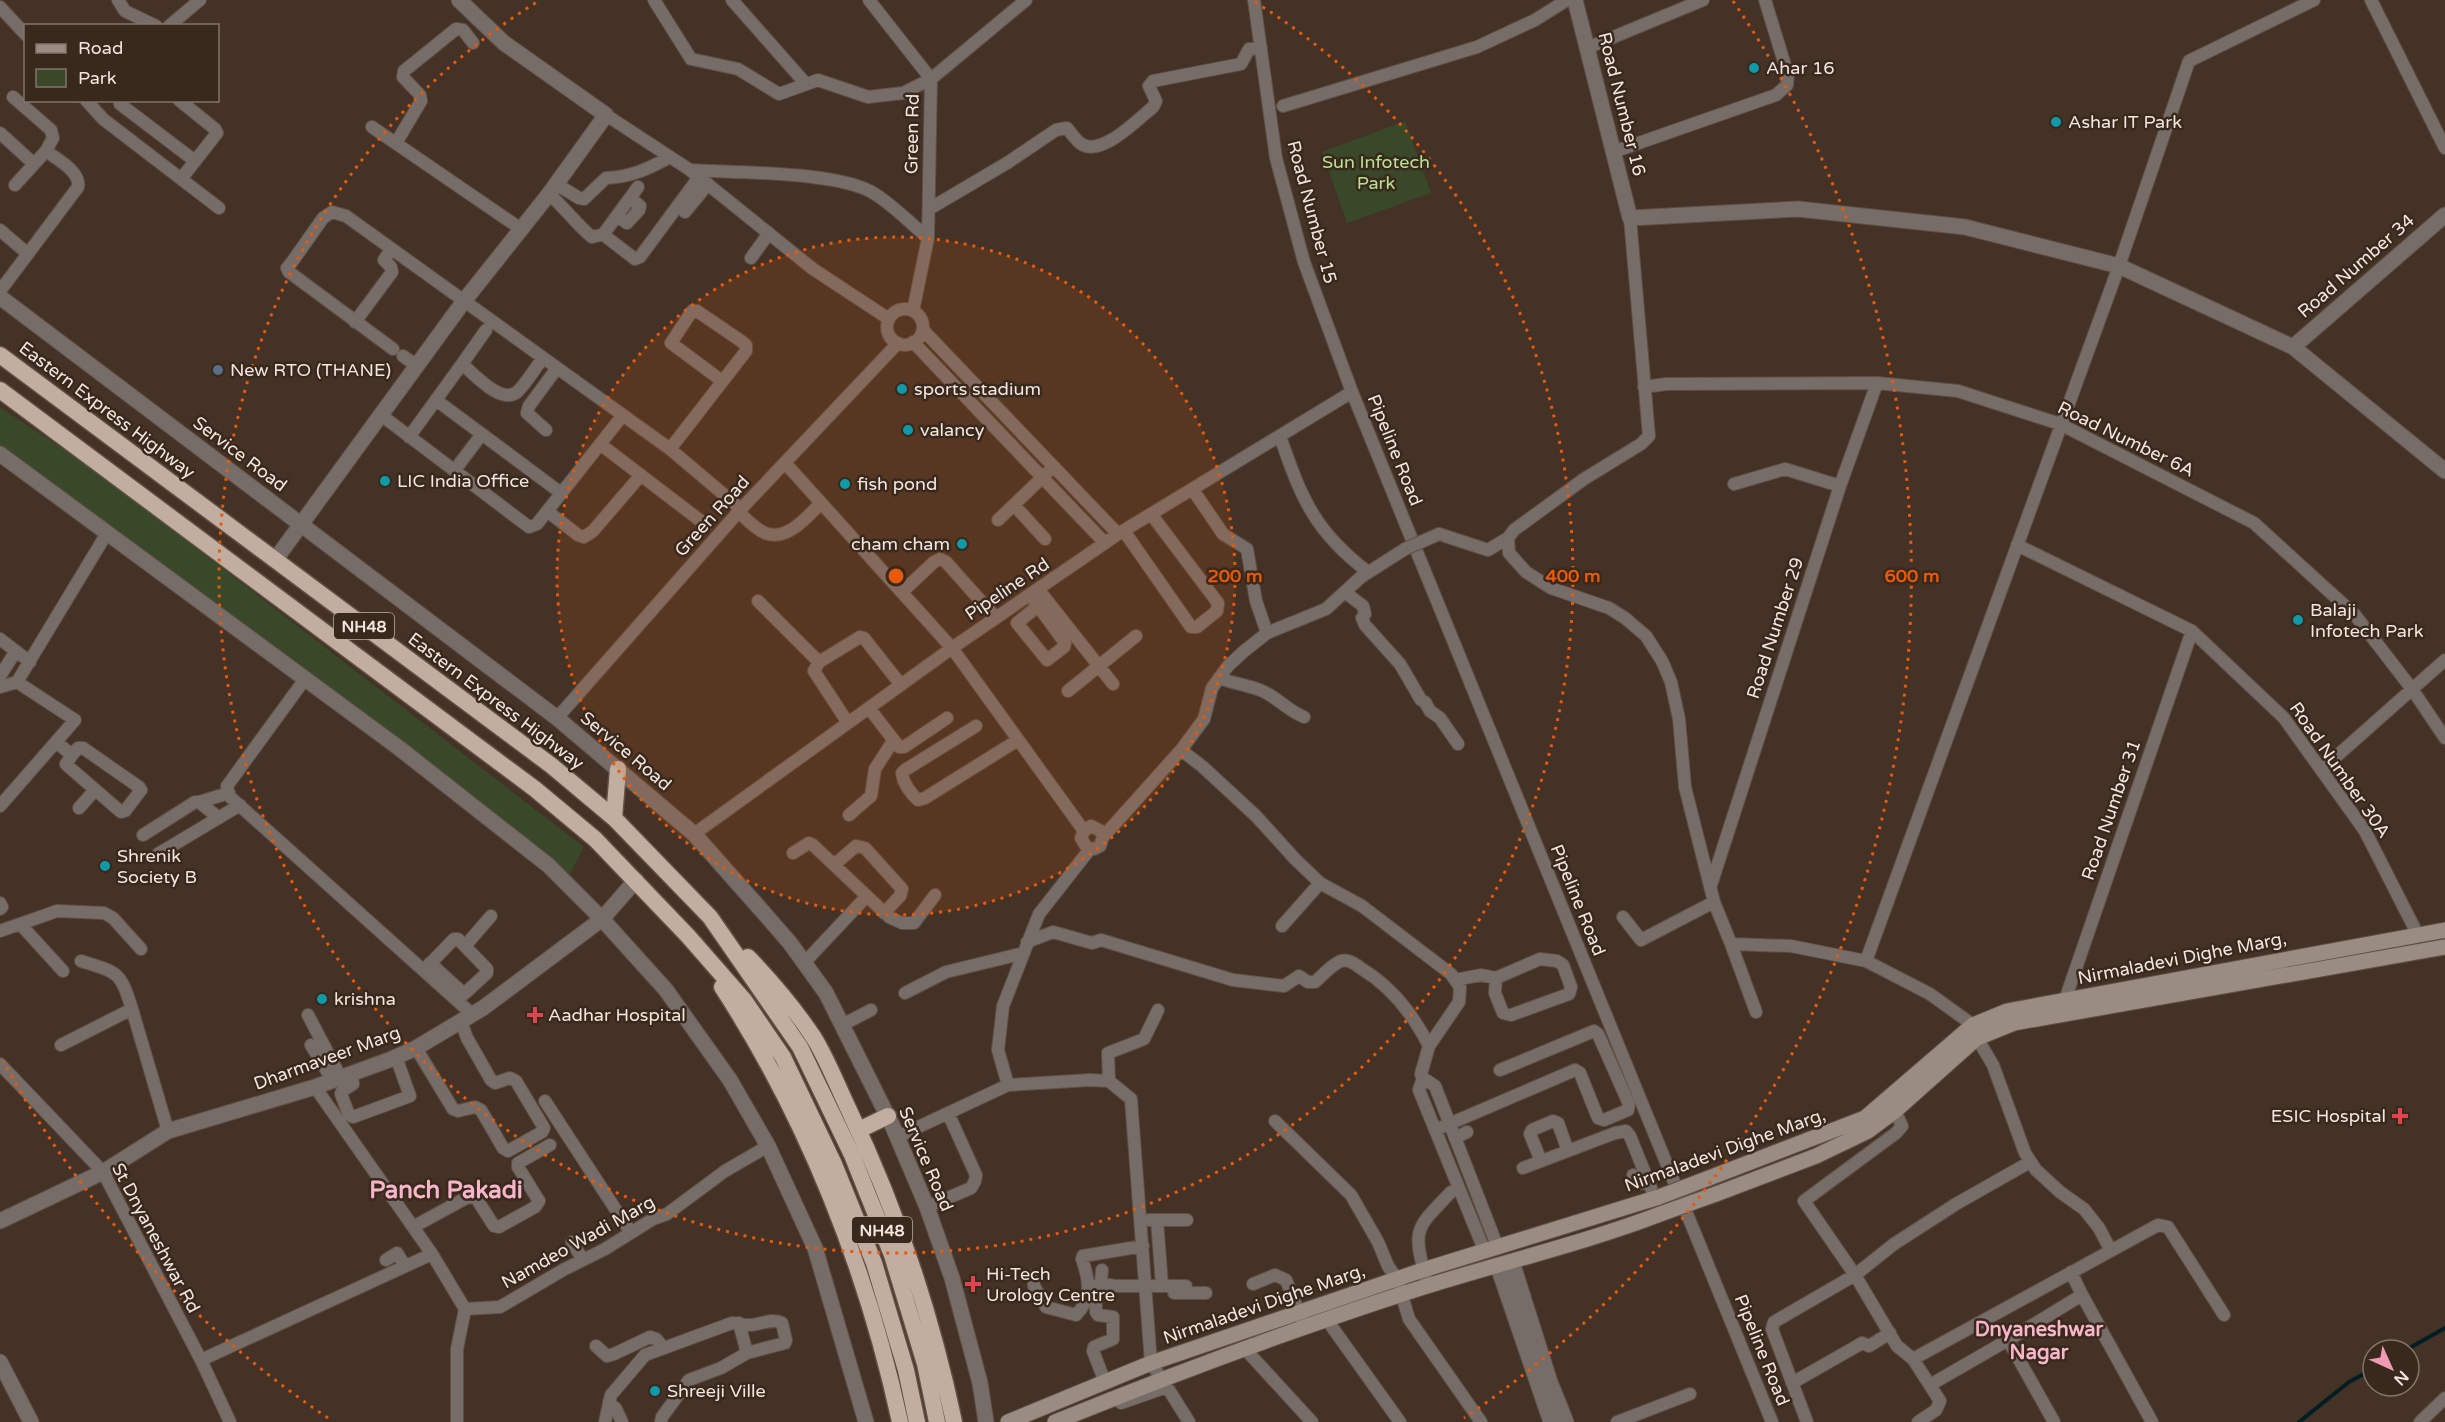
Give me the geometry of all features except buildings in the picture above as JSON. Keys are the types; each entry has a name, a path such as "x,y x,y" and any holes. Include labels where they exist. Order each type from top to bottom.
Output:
{"highway":[{"name":"Eastern Express Highway","path":"0,355 552,766 614,818 710,917 800,1047 852,1155 892,1255 925,1364 937,1422"},
{"name":"NH48","path":"0,390 535,789 595,839 688,936 744,1000 783,1057 834,1164 874,1263 906,1370 917,1422"},
{"path":"614,818 618,769"},
{"path":"710,917 769,978 814,1039 859,1130 908,1249 941,1360 954,1422"},
{"path":"688,936 768,1065 819,1171 859,1269 890,1374 900,1422"},
{"path":"859,1130 888,1116"}],"main road":[{"name":"Nirmaladevi Dighe Marg,","path":"1054,1422 1161,1378 1245,1349 1397,1279 1636,1204 1654,1193 1708,1178 1865,1118 1975,1031 2007,1011 2445,930"},
{"name":"Nirmaladevi Dighe Marg,","path":"1008,1422 1151,1363 1302,1321 1327,1320 1400,1295 1643,1221 1816,1156 1868,1131 1895,1111 1975,1031 2445,947"},
{"path":"1764,1157 1769,1174"},
{"path":"1636,1204 1643,1221"}],"street":[{"path":"118,0 125,11 152,24"},
{"path":"171,24 200,0"},
{"path":"459,0 504,43 699,177 813,269 889,319"},
{"path":"654,0 691,59 738,69 779,94 818,80 868,97 903,93 931,79 869,0"},
{"path":"732,0 806,84"},
{"name":"Green Rd","path":"913,311 928,238 931,79 1026,0"},
{"name":"Road Number 15","path":"1254,0 1276,158 1304,262 1352,392"},
{"path":"1283,106 1477,47 1535,20 1567,0"},
{"name":"Road Number 16","path":"1575,0 1630,218"},
{"path":"1587,48 1703,0"},
{"path":"1613,152 1776,95 1788,85 1788,75 1765,0"},
{"path":"1866,961 2119,266 2189,61 2314,0"},
{"path":"2371,0 2445,148"},
{"path":"0,7 24,33"},
{"path":"396,143 421,101 420,95 403,77 404,72 456,29 463,30 473,43"},
{"path":"929,209 1007,163 1056,130 1067,128 1080,143 1088,147 1094,147 1115,138 1153,106 1156,101 1149,86 1152,81 1241,64 1249,49 1261,48"},
{"path":"13,97 51,130 53,138 46,150 15,185"},
{"path":"88,102 106,122 219,208"},
{"path":"106,122 122,102 195,161"},
{"path":"181,102 217,133 181,179"},
{"path":"275,560 464,301 552,189 606,115"},
{"path":"372,127 521,229"},
{"path":"0,133 34,164"},
{"path":"0,291 78,187 79,182 75,174 46,150"},
{"path":"552,189 584,199 606,178 622,177 643,171 670,157"},
{"path":"685,212 699,177"},
{"path":"605,234 635,259 640,257 699,177"},
{"path":"699,177 807,177 853,184 875,194 928,238"},
{"path":"552,189 570,207 575,222 592,237 605,234 638,187"},
{"path":"1008,1085 998,1050 1003,1006 1039,914 1090,849 1100,846 1103,837 1181,750 1204,719 1212,688 1243,652 1267,633 1326,609 1368,572 1405,549 1439,534 1488,550 1508,538 1537,513 1646,440 1649,429 1630,218 1798,209 1965,227 2119,266 2293,347 2445,471"},
{"path":"417,366 288,272 287,268 323,218 332,212 346,216 670,449 764,532 784,532 801,523 821,503"},
{"name":"Road Number 34","path":"2293,347 2445,215"},
{"path":"0,230 28,254"},
{"path":"751,258 769,233"},
{"path":"355,322 392,272 392,267 384,260 391,249"},
{"name":"Service Road","path":"0,297 557,718 694,834 790,943 826,993 888,1116 927,1207 952,1278 980,1383 986,1422"},
{"path":"923,330 917,340 906,345 898,343 890,337 888,332 889,319 902,309 913,311 921,318 923,330 1121,532 1191,627 1197,627 1217,610 1218,603 1151,514"},
{"path":"670,449 746,351 746,345 697,311 692,311 671,343 722,381"},
{"path":"409,437 486,330"},
{"path":"913,342 1105,543"},
{"name":"Green Road","path":"557,718 740,511 898,343"},
{"path":"462,364 499,395 507,396 516,393 543,358"},
{"path":"546,430 527,413 529,406 557,368"},
{"name":"Road Number 6A","path":"1644,387 1666,384 1877,383 1958,391 2060,424 2254,523 2355,615 2412,689 2445,738"},
{"name":"Road Number 29","path":"1711,885 1840,486 1877,383"},
{"name":"Pipeline Rd","path":"694,834 952,648 1121,532 1352,392"},
{"name":"Pipeline Road","path":"1352,392 1772,1422"},
{"path":"436,400 561,493"},
{"path":"381,415 526,526 537,524 623,415"},
{"path":"454,471 482,434"},
{"path":"1280,436 1313,516 1343,553 1368,572"},
{"path":"600,444 706,525"},
{"path":"0,454 399,748 548,865 602,919 666,990 730,1080 768,1146 815,1248 866,1422"},
{"path":"786,464 952,648 1084,831"},
{"path":"998,520 1054,466"},
{"path":"1734,484 1785,469 1840,486"},
{"path":"547,511 578,535 584,537 593,531 641,475"},
{"path":"1300,488 1305,488 1313,502 1321,499"},
{"path":"1193,490 1223,534 1247,549 1257,601 1267,633"},
{"path":"1014,505 1045,539"},
{"path":"0,687 17,682 107,533"},
{"path":"1508,538 1509,553 1526,572 1551,588 1609,608 1625,618 1646,636 1662,662 1671,682 1677,710 1685,787 1714,902 1756,1012"},
{"name":"Road Number 30A","path":"2017,545 2192,631 2284,718 2365,831 2418,935"},
{"path":"902,592 940,559 946,562 996,618"},
{"path":"1034,592 1038,606"},
{"path":"1034,592 1113,684"},
{"path":"1346,593 1363,606 1365,614 1362,618 1365,625 1400,664 1422,700 1430,711 1440,718 1458,744"},
{"path":"758,601 819,662"},
{"name":"Road Number 31","path":"2065,1000 2192,631"},
{"path":"1068,691 1136,636"},
{"path":"848,723 814,671 819,662 860,637 864,638 901,685"},
{"path":"0,639 30,662"},
{"path":"0,676 16,651"},
{"path":"2321,770 2445,660"},
{"path":"1219,678 1243,687 1260,690 1295,714 1304,717"},
{"path":"305,679 226,786 240,806 427,967 464,994 487,973 488,969 458,939 454,939 427,967"},
{"path":"0,806 75,720 17,682"},
{"path":"869,708 892,741 899,747 904,747 947,718"},
{"path":"976,726 902,773 903,779 918,800 926,798 1018,740"},
{"path":"849,815 871,796 875,769 892,741"},
{"path":"56,742 72,754"},
{"path":"78,748 83,748 141,790 125,811 121,812 66,764 72,754 78,748"},
{"path":"1181,750 1256,816 1295,860 1320,883 1362,906 1444,968 1460,987 1459,1002 1429,1046 1419,1090 1492,1250"},
{"path":"79,808 95,790"},
{"path":"143,835 195,802 229,793"},
{"path":"199,802 219,818"},
{"path":"158,854 240,806"},
{"path":"1090,849 1083,844 1081,838 1084,831 1091,826 1097,828 1103,837"},
{"path":"793,853 809,843 884,913 902,923 914,923 935,895"},
{"path":"834,865 856,846 865,848 902,889 900,896 884,913"},
{"name":"Dharmaveer Marg","path":"0,1221 103,1172 168,1131 342,1078 416,1048 466,1017 602,919 636,880"},
{"path":"1282,926 1320,883"},
{"path":"804,963 866,897"},
{"path":"1623,916 1641,940 1714,902"},
{"path":"0,903 2,907 0,909"},
{"path":"0,931 57,910 104,913 113,918 141,949"},
{"path":"465,946 491,916"},
{"path":"21,925 63,971"},
{"path":"905,993 946,972 1025,947 1053,932 1092,943 1101,940 1233,980 1271,986 1284,986 1299,976 1308,982 1315,982 1340,961 1350,961 1374,976 1401,1000 1418,1022 1429,1046"},
{"path":"1731,944 1791,946 1866,961 1930,994 1975,1031 1993,1065 2025,1153 2036,1170 2060,1192 2084,1209 2099,1228 2110,1249"},
{"path":"1455,980 1481,975 1496,978 1540,959 1557,961 1563,965 1571,987 1569,994 1511,1015 1503,1013 1495,993 1496,978"},
{"path":"81,961 117,974 123,979 168,1131"},
{"path":"416,1048 453,1109 458,1111 475,1107 481,1110 503,1149 508,1151 542,1132 544,1128 516,1081 510,1077 495,1083 491,1080 467,1038 466,1017 427,967"},
{"path":"61,1045 132,1009"},
{"path":"842,1025 871,1010"},
{"path":"1109,1081 1108,1053 1144,1039 1158,1010"},
{"path":"308,1015 342,1078"},
{"path":"1452,1131 1575,1070 1580,1073 1598,1118 1604,1120 1628,1110 1629,1104 1598,1034 1594,1031 1500,1070"},
{"path":"311,1044 342,1078 353,1084 340,1095 352,1117 410,1096 396,1057"},
{"name":"St Dnyaneshwar Rd","path":"0,1064 103,1172 201,1360 230,1422"},
{"path":"1423,1078 1435,1086 1492,1250"},
{"path":"897,1137 1008,1085 1109,1081 1131,1099 1142,1220 1151,1363 1161,1378"},
{"path":"315,1087 432,1254 465,1309 457,1349 456,1422"},
{"path":"545,1101 632,1233"},
{"path":"1895,1111 1902,1126 1896,1133 1804,1202 1855,1275 1897,1346 1913,1359 1940,1401 1936,1410 1918,1422"},
{"path":"927,1207 971,1188 975,1181 976,1175 948,1113"},
{"path":"1275,1121 1351,1195 1397,1279 1409,1319 1481,1422"},
{"path":"1541,1161 1530,1134 1532,1130 1553,1121 1558,1123 1568,1151"},
{"path":"1436,1130 1466,1129"},
{"path":"1523,1168 1626,1131 1654,1193"},
{"path":"412,1227 468,1197 476,1198 494,1226 499,1227 535,1207 539,1201 518,1167 518,1163 549,1144"},
{"name":"Namdeo Wadi Marg","path":"465,1309 500,1307 666,1214 725,1172 768,1146"},
{"path":"1807,1422 1772,1329 1774,1322 1855,1275 1894,1244 2030,1161"},
{"path":"1633,1175 1654,1193"},
{"path":"1428,1287 1418,1249 1420,1225 1451,1192"},
{"path":"1142,1220 1187,1220"},
{"path":"1157,1220 1162,1285"},
{"path":"1913,1359 2110,1249 2158,1225 2168,1227 2224,1315"},
{"path":"572,1242 583,1260"},
{"path":"1105,1382 1093,1351 1094,1347 1113,1339 1113,1317 1098,1315 1096,1312 1098,1286 1082,1259 1083,1256 1143,1246"},
{"path":"397,1253 405,1266"},
{"path":"201,1360 432,1254"},
{"path":"1505,1264 1551,1422"},
{"path":"1505,1264 1566,1422"},
{"path":"1033,1276 1034,1286 1046,1307 1076,1314 1101,1281 1102,1270"},
{"path":"2071,1272 2152,1422"},
{"path":"1253,1284 1275,1275 1281,1276 1288,1282 1302,1321"},
{"path":"1098,1286 1120,1284 1125,1280 1206,1293"},
{"path":"1146,1285 1186,1286"},
{"path":"1930,1385 2082,1295"},
{"path":"605,1422 611,1395 645,1355 732,1323 749,1325 777,1320 782,1323 785,1343 747,1353 729,1361 721,1368 689,1380 661,1422"},
{"path":"1327,1320 1400,1422"},
{"path":"739,1323 747,1353"},
{"path":"1792,1383 1862,1343 1869,1346 1890,1333"},
{"path":"596,1346 607,1356 650,1337 656,1339 664,1348"},
{"path":"2008,1340 2054,1422"},
{"path":"1245,1349 1312,1422"},
{"path":"0,1362 31,1422"},
{"path":"1073,1422 1164,1388 1169,1390 1189,1422"},
{"path":"1617,1422 1690,1394"},
{"path":"2420,1422 2445,1398"},
{"path":"609,1402 616,1409 622,1422"}],"green space":[{"name":"Sun Infotech Park","path":"1405,121 1431,193 1347,223 1322,152"},
{"path":"0,407 95,470 584,847 569,875 0,448"}],"waterway":[{"path":"2421,1342 2445,1328"},
{"path":"2299,1422 2349,1382 2361,1376"}],"place":[{"name":"Ahar 16","path":"1754,68"},
{"name":"Ashar IT Park","path":"2056,122"},
{"name":"New RTO (THANE)","path":"218,370"},
{"name":"sports stadium","path":"902,389"},
{"name":"valancy","path":"908,430"},
{"name":"LIC India Office","path":"385,481"},
{"name":"fish pond","path":"845,484"},
{"name":"cham cham","path":"962,544"},
{"name":"Balaji Infotech Park","path":"2298,620"},
{"name":"Shrenik Society B","path":"105,866"},
{"name":"krishna","path":"322,999"},
{"name":"Aadhar Hospital","path":"535,1015"},
{"name":"ESIC Hospital","path":"2400,1116"},
{"name":"Hi-Tech Urology Centre","path":"973,1284"},
{"name":"Shreeji Ville","path":"655,1391"}],"district":[{"name":"Panch Pakadi","path":"446,1190"},
{"name":"Dnyaneshwar Nagar","path":"2039,1340"}]}
